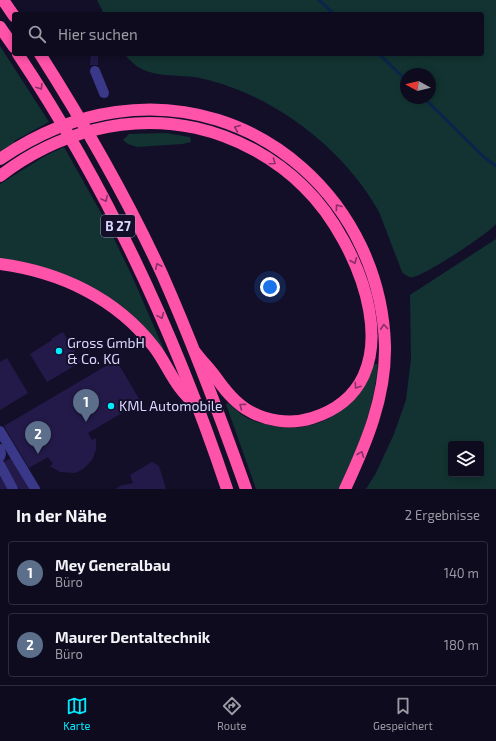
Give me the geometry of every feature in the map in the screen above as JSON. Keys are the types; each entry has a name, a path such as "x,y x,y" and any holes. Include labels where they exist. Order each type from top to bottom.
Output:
{"highway":[{"path":"2,0 12,13"},
{"path":"0,26 12,44"},
{"name":"B 27","path":"19,56 68,132 123,236 160,315 198,408 227,489"},
{"name":"B 27","path":"41,56 84,125 122,195 161,273 196,353 246,489"},
{"path":"0,160 24,144 71,122 123,111 148,110 185,113 222,122 253,135 289,157 313,178 332,198 354,230 368,259 377,288 384,323 385,347 383,378 378,403 366,441 345,489"},
{"path":"0,176 45,147 76,134 130,123 159,123 205,130 240,143 282,168 305,187 330,216 347,245 362,280 369,312 371,347 366,369 359,384 345,400 322,415 296,421 276,420 256,415 232,398 196,353"},
{"path":"0,264 22,267 46,273 72,283 101,299 140,332 164,362 180,389 198,408"}],"lane":[{"path":"95,71 104,93"},
{"path":"0,431 35,489"},
{"path":"0,449 0,457"},
{"path":"0,465 13,489"}],"green space":[{"path":"97,0 496,0 496,224 456,254 429,270 412,277 407,276 402,272 378,210 363,187 345,165 324,144 302,126 253,96 227,86 200,78 162,75 140,68 126,56 484,56 484,12 103,12"},
{"path":"0,46 49,122 14,141 15,143 0,152"},
{"path":"166,133 190,137 191,142 137,147 128,144 123,140 129,134"},
{"path":"64,147 105,220 132,276 165,352 164,353 123,309 0,259 0,184 45,156"},
{"path":"496,239 496,489 366,489 376,473 394,434 406,400 411,359 410,295"},
{"path":"373,364 378,364 369,413 359,443 339,489 256,489 226,404 228,403 239,413 253,421 274,426 291,428 322,422 347,405 358,393"}],"building":[{"path":"91,56 98,56 98,65 90,65"},
{"path":"63,332 81,362 47,382 30,354"},
{"path":"7,358 28,393 0,410 0,362"},
{"path":"116,360 141,402 88,433 92,440 96,438 96,450 92,460 83,469 75,473 60,472 50,466 53,464 48,457 29,468 4,426"},
{"path":"11,458 29,489 19,489 3,462"},
{"path":"152,462 159,466 166,489 116,489 120,486 133,483 130,475"},
{"path":"0,476 8,489 0,489"}],"waterway":[{"path":"319,0 332,12"},
{"path":"381,56 400,74"},
{"path":"430,104 485,158 496,166"}],"place":[{"name":"Gross GmbH & Co. KG","path":"59,351"},
{"name":"KML Automobile","path":"111,406"},
{"name":"Mey Generalbau","path":"86,422"},
{"name":"Maurer Dentaltechnik","path":"38,454"}]}
